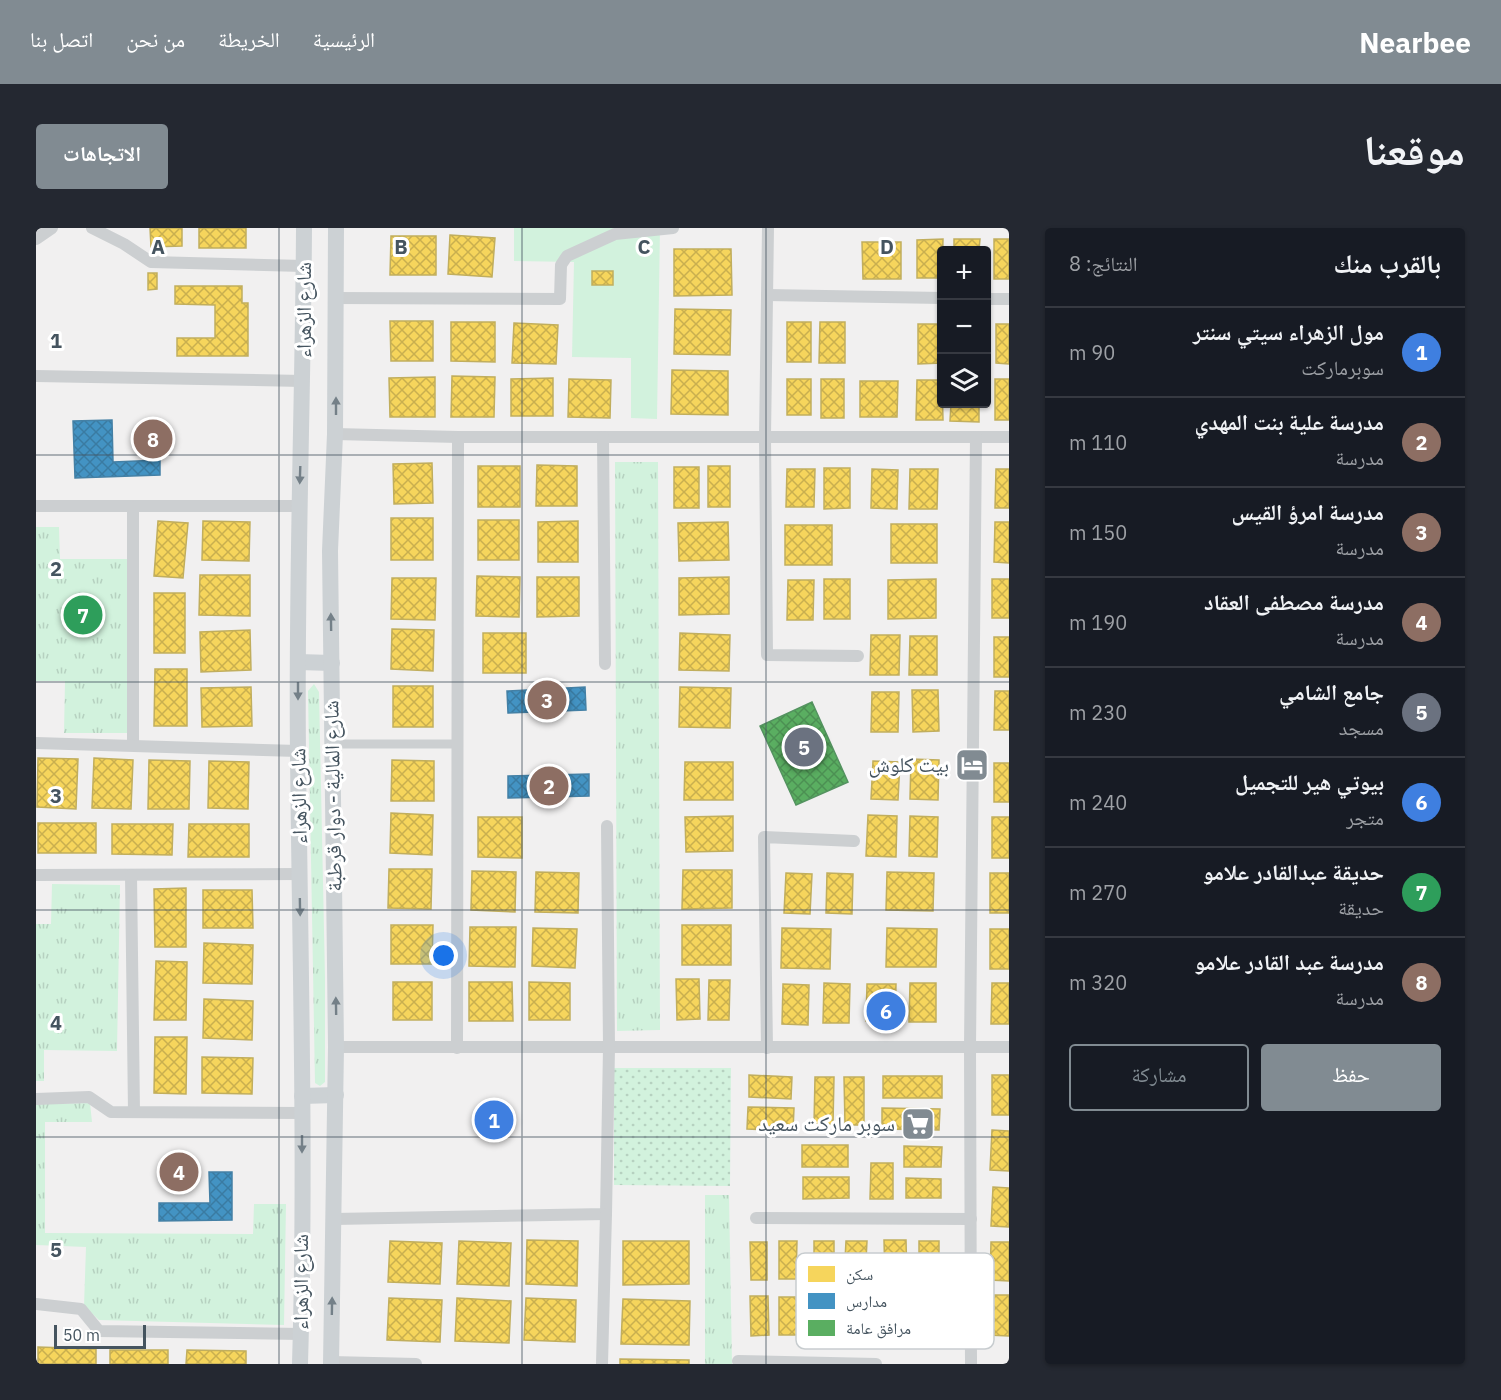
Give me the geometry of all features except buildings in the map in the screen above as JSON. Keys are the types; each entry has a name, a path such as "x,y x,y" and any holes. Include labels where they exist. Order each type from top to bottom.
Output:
{"main road":[{"name":"شارع الزهراء","path":"300,1364 302,1105 298,662 304,228"},
{"name":"شارع المالية - دوار قرطبة","path":"331,1363 336,1047 330,551 335,434 336,228"},
{"path":"298,662 332,663"},
{"path":"302,1105 336,1095"}],"street":[{"path":"36,239 52,228"},
{"path":"92,228 151,262 304,266"},
{"path":"336,298 560,299 561,265 567,256 615,234 673,228"},
{"path":"768,228 765,437 767,655 858,656"},
{"path":"767,295 937,298"},
{"path":"991,299 1009,299"},
{"path":"36,376 303,381"},
{"path":"335,434 458,437 1009,437"},
{"path":"457,1048 458,437"},
{"path":"603,437 605,664"},
{"path":"971,1253 970,1047 976,437"},
{"path":"36,506 299,506"},
{"path":"133,507 133,745"},
{"path":"36,743 298,751"},
{"path":"333,744 458,744"},
{"path":"602,1364 609,1048 607,826"},
{"path":"767,1048 764,837 854,841"},
{"path":"36,875 299,874"},
{"path":"131,875 135,1112"},
{"path":"336,1047 1009,1047"},
{"path":"36,1099 89,1097 111,1112 302,1105"},
{"path":"334,1219 606,1214"},
{"path":"756,1218 971,1219"},
{"path":"36,1304 81,1309 99,1331 301,1334"},
{"path":"738,1361 876,1364"},
{"path":"331,1363 416,1364"}],"green space":[{"path":"514,228 660,228 657,419 631,418 631,358 572,357 574,262 514,261"},
{"path":"615,462 658,462 660,1030 617,1031"},
{"path":"36,527 59,527 60,559 127,559 127,733 64,733 65,681 36,681"},
{"path":"314,684 319,692 325,977 325,1082 320,1086 315,1083 308,691"},
{"path":"52,884 120,885 117,1051 44,1050 44,1081 36,1081 36,924 51,924"},
{"path":"614,1068 731,1068 730,1186 614,1185"},
{"path":"90,1103 92,1122 45,1122 45,1233 253,1234 254,1204 286,1204 284,1325 99,1320 84,1306 86,1247 36,1245 36,1104"},
{"path":"705,1195 729,1195 732,1364 705,1364"}],"place":[{"name":"مدرسة عبد القادر علامو","path":"153,439"},
{"name":"حديقة عبدالقادر علامو","path":"83,615"},
{"name":"مدرسة امرؤ القيس","path":"547,700"},
{"name":"جامع الشامي","path":"804,747"},
{"name":"بيت كلوش","path":"972,765"},
{"name":"مدرسة علية بنت المهدي","path":"549,786"},
{"name":"بيوتي هير للتجميل","path":"886,1011"},
{"name":"مول الزهراء سيتي سنتر","path":"494,1120"},
{"name":"سوبر ماركت سعيد","path":"918,1124"},
{"name":"مدرسة مصطفى العقاد","path":"179,1172"}]}
